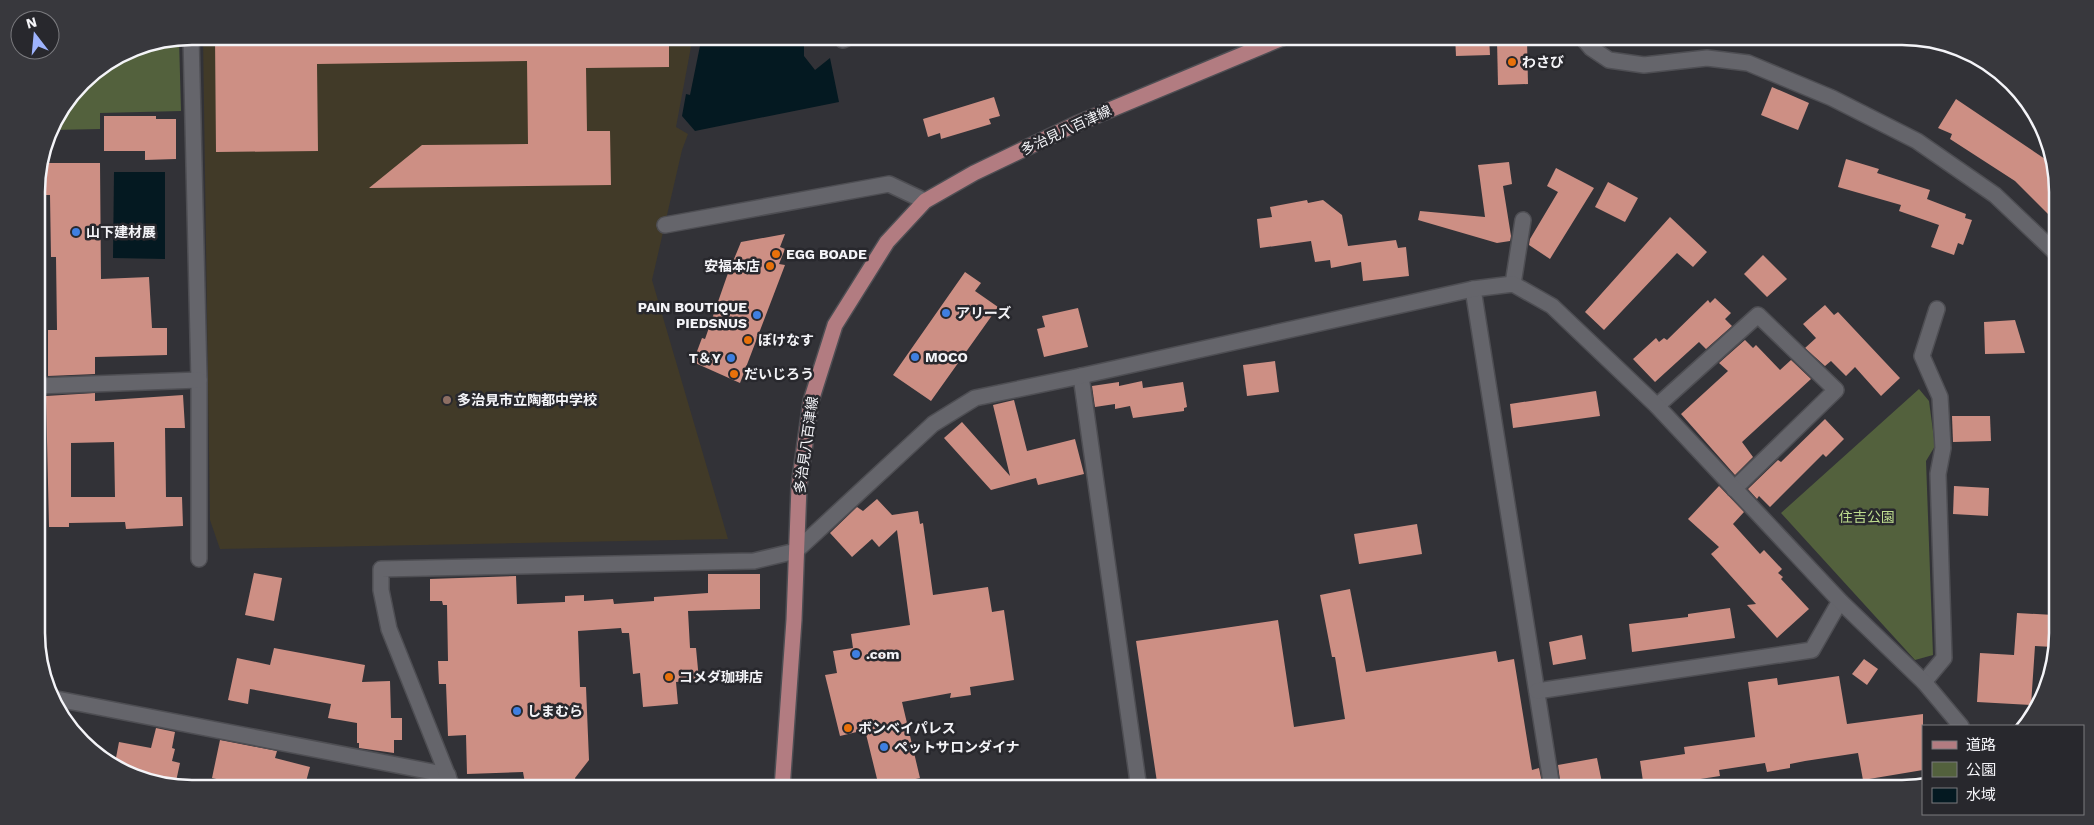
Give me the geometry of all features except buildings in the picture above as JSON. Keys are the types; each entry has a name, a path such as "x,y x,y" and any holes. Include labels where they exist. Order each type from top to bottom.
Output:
{"main road":[{"name":"多治見八百津線","path":"783,780 794,620 799,486 811,401 835,325 887,242 926,201 974,173 1076,124 1265,45"}],"street":[{"path":"191,45 199,380 199,559"},
{"path":"1590,45 1609,60 1644,65 1706,58 1748,64 1832,98 1917,141 1995,195 2049,246"},
{"path":"665,225 889,184 926,201"},
{"path":"1513,284 1523,220"},
{"path":"449,780 389,629 381,590 381,569 754,561 796,551 933,424 975,398 1473,289 1513,284 1552,306 1657,406 1840,601 1924,682 1959,725"},
{"path":"1473,289 1551,780"},
{"path":"1924,682 1944,658 1938,474 1943,448 1940,397 1922,356 1937,308"},
{"path":"1657,406 1758,315 1836,390 1734,488"},
{"path":"1081,376 1138,780"},
{"path":"45,386 199,380"},
{"path":"1537,692 1812,650 1840,601"},
{"path":"61,700 441,780"}],"shaded area":[{"name":"多治見市立陶都中学校","path":"203,45 691,45 676,127 688,134 682,150 652,280 728,539 220,549 210,520"}],"green space":[{"path":"179,45 181,111 100,113 100,129 59,130 75,103 103,75 127,60 145,53"},
{"name":"住吉公園","path":"1919,389 1929,401 1935,446 1926,461 1933,655 1915,660 1781,513"}],"water":[{"path":"700,45 804,45 804,56 815,70 830,58 839,102 695,131 682,116 686,94 690,95"},
{"path":"114,172 165,172 165,259 113,258"}],"place":[{"name":"わさび","path":"1512,62"},
{"name":"山下建材展","path":"76,232"},
{"name":"EGG BOADE","path":"776,254"},
{"name":"安福本店","path":"770,266"},
{"name":"アリーズ","path":"946,313"},
{"name":"PAIN BOUTIQUE PIEDSNUS","path":"757,315"},
{"name":"ぼけなす","path":"748,340"},
{"name":"MOCO","path":"915,357"},
{"name":"T＆Y","path":"731,358"},
{"name":"だいじろう","path":"734,374"},
{"name":"多治見市立陶都中学校","path":"447,400"},
{"name":".com","path":"856,654"},
{"name":"コメダ珈琲店","path":"669,677"},
{"name":"しまむら","path":"517,711"},
{"name":"ボンベイパレス","path":"848,728"},
{"name":"ペットサロンダイナ","path":"884,747"}]}
